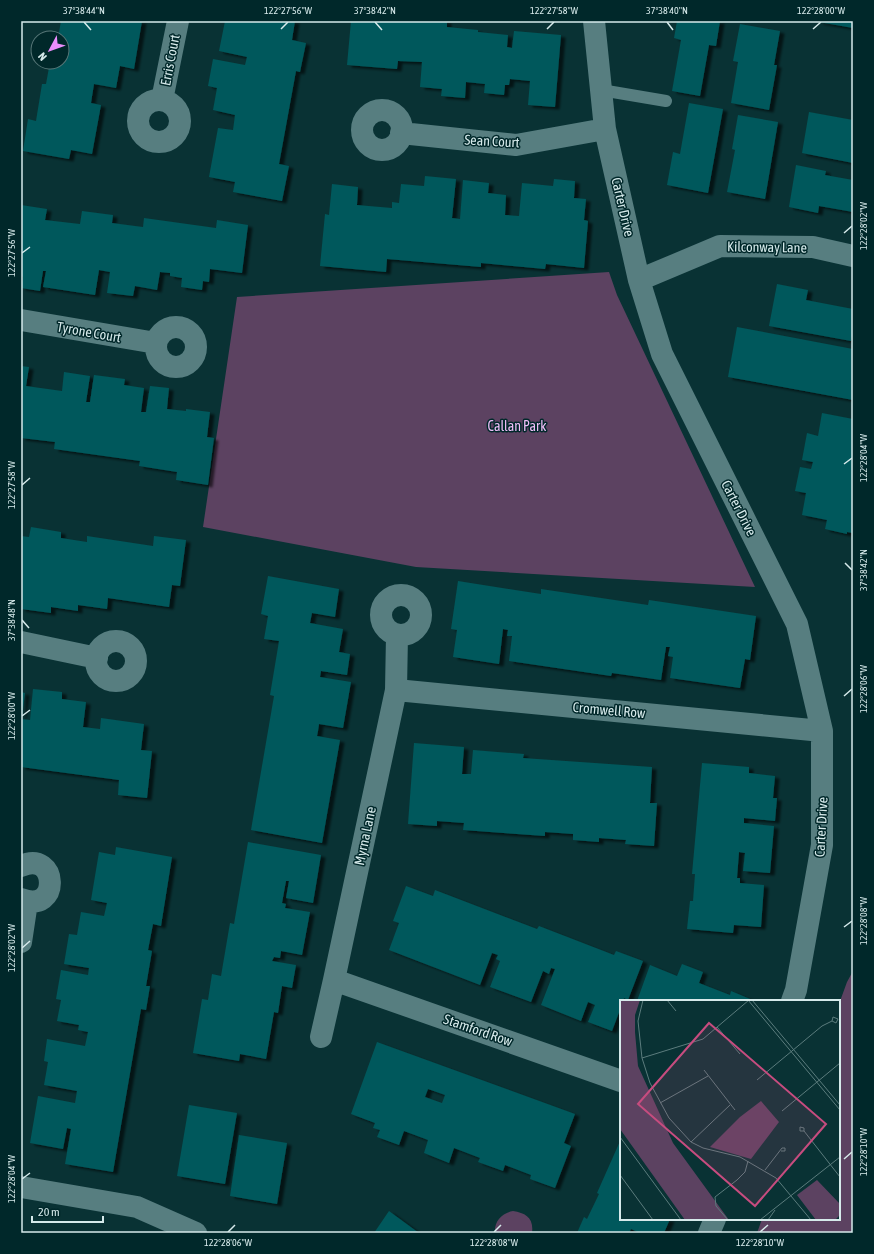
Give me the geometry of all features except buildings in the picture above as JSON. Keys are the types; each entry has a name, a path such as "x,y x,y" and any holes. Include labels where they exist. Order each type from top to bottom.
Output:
{"street":[{"name":"Erris Court","path":"162,100 178,21"},
{"name":"Carter Drive","path":"594,21 605,129 639,280 662,354 797,624 822,731 822,845 796,990 792,1000"},
{"name":"Sean Court","path":"402,133 516,144 605,129"},
{"name":"Kilconway Lane","path":"639,280 720,246 813,247 853,256"},
{"name":"Tyrone Court","path":"21,320 156,343"},
{"name":"Myrna Lane","path":"321,1037 396,690 397,635"},
{"path":"21,642 97,658"},
{"name":"Cromwell Row","path":"396,690 822,731"},
{"path":"21,866 27,863 35,863 48,871 50,878 48,893 42,899 35,902 24,901 21,942"},
{"name":"Stamford Row","path":"334,980 620,1081"},
{"path":"21,1187 137,1207 196,1233"},
{"path":"709,1233 715,1220"}],"lane":[{"path":"602,90 666,101"}],"green space":[{"name":"Callan Park","path":"609,272 617,295 755,587 416,567 203,527 237,297"},
{"path":"853,971 853,1233 757,1233 762,1220 840,1220 840,1001"},
{"path":"513,1211 522,1213 528,1217 532,1224 532,1233 495,1233 497,1221 505,1214"}]}
